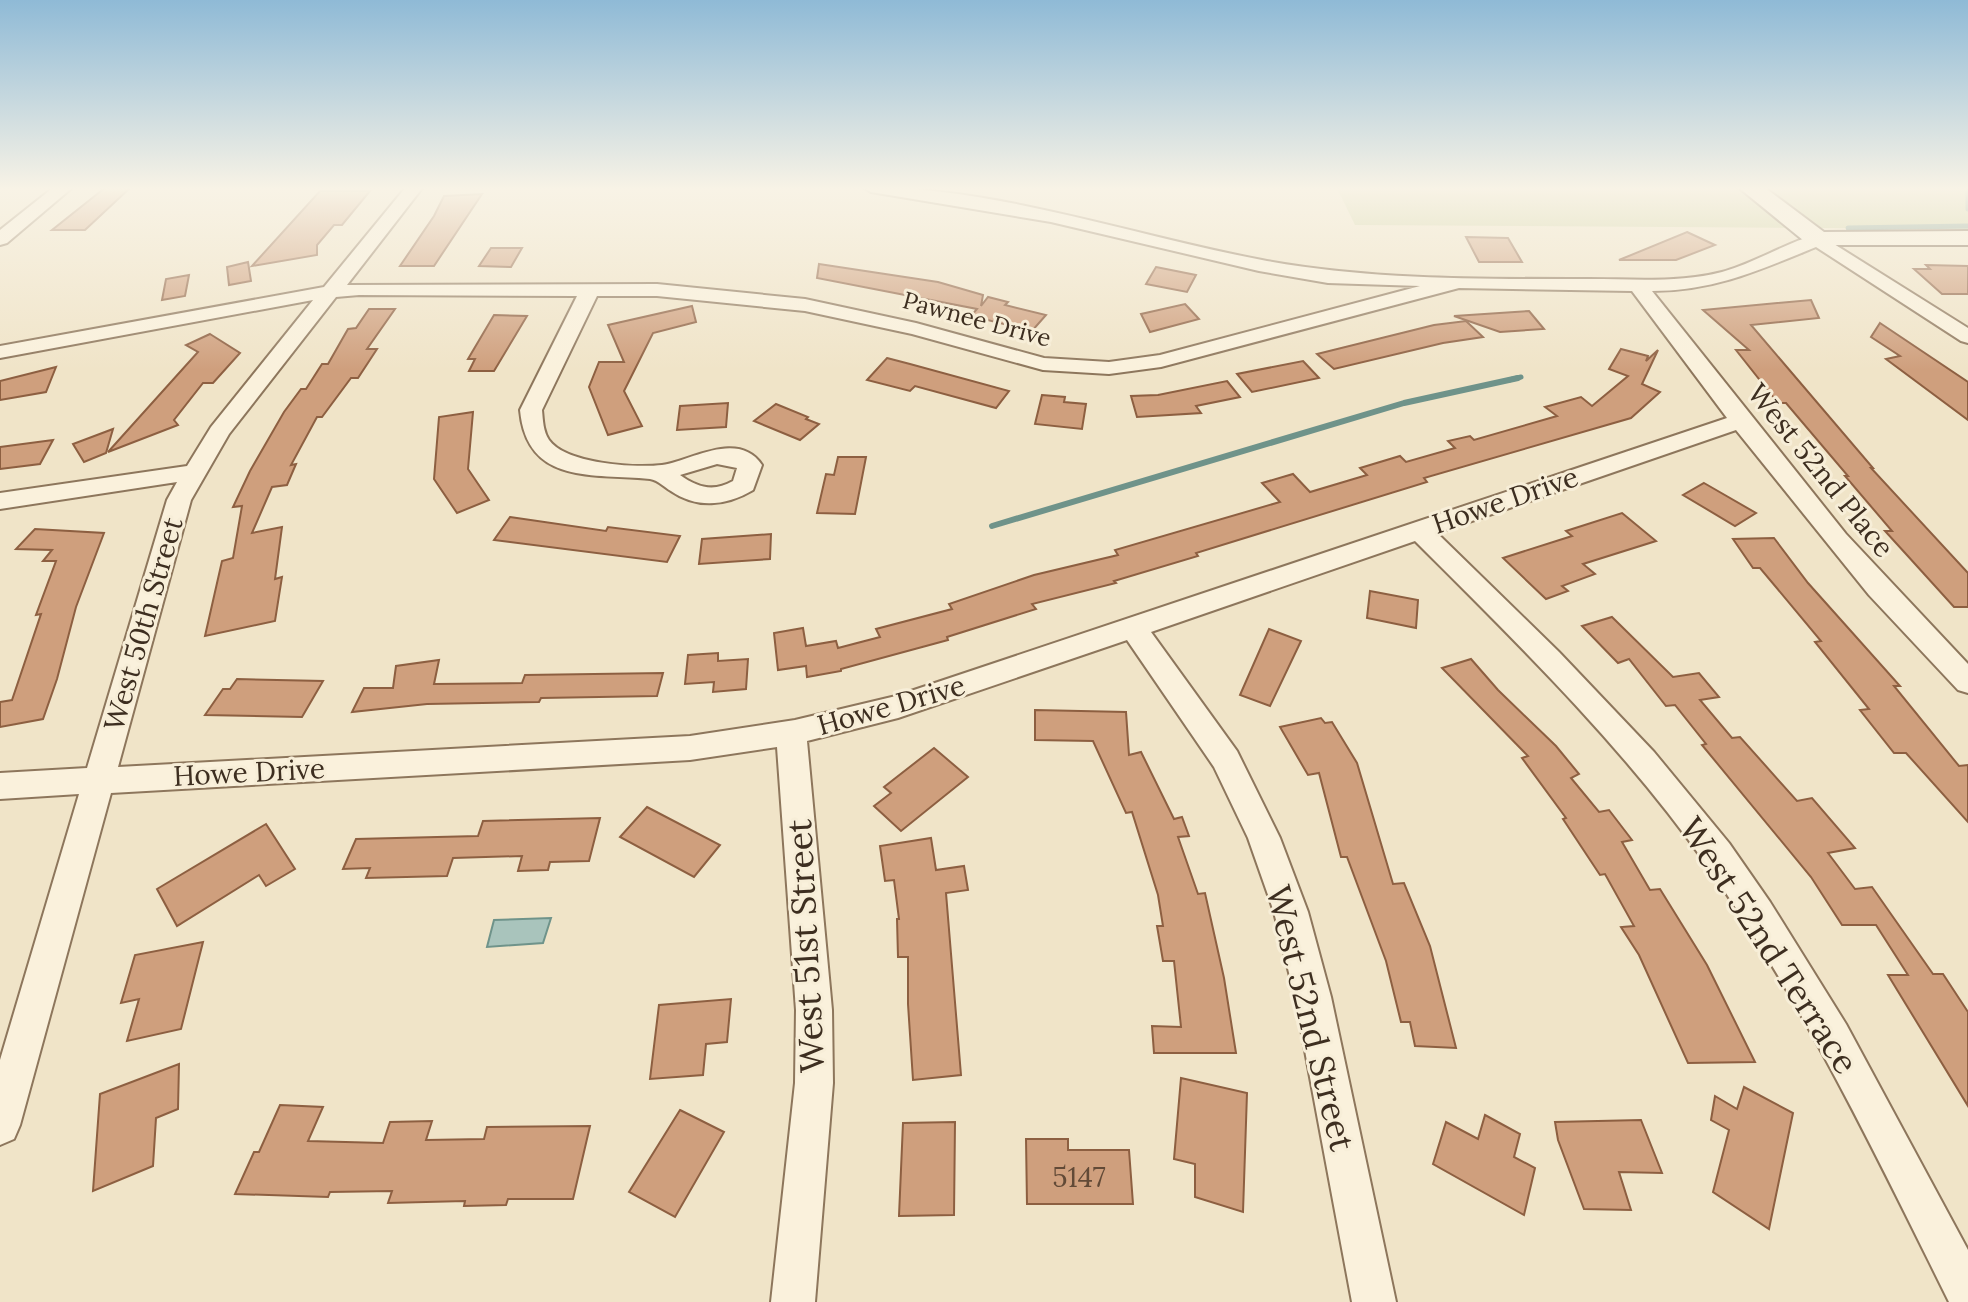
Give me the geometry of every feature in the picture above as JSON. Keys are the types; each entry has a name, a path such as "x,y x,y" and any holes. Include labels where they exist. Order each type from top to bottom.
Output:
{"street":[{"name":"West 50th Street","path":"0,1125 179,500 237,408 366,248"},
{"path":"1184,248 1328,277 1638,286 1685,284 1726,277 1799,248"},
{"path":"1829,248 1968,337"},
{"path":"1328,277 1342,286 1356,310"},
{"name":"Pawnee Drive","path":"0,352 289,297 331,292 380,288 590,289 707,293 805,305 916,329 1043,364 1088,368 1161,361 1459,282"},
{"name":"West 52nd Place","path":"1638,286 1813,514 1871,581 1968,682"},
{"path":"590,289 531,410 530,431 537,445 552,457 582,467 662,473"},
{"name":"Howe Drive","path":"0,786 690,748 791,733 898,707 1741,421"},
{"path":"0,501 195,472"},
{"name":"West 52nd Terrace","path":"1418,529 1612,724 1674,797 1738,884 1797,975 1874,1111 1968,1294"},
{"name":"West 52nd Street","path":"1133,627 1226,760 1264,838 1291,912 1313,997 1374,1302"},
{"name":"West 51st Street","path":"791,733 814,1010 814,1083 793,1302"}],"water":[{"path":"551,918 543,943 487,947 494,920"}],"building":[{"path":"269,248 317,248 317,255 252,266"},
{"path":"412,248 446,248 434,266 400,266"},
{"path":"491,248 522,248 511,267 479,266"},
{"path":"1472,248 1514,248 1522,262 1479,262"},
{"path":"1649,248 1708,248 1676,260 1619,260"},
{"path":"248,262 251,281 229,285 227,267"},
{"path":"819,264 938,282 983,295 981,306 988,297 1008,302 1005,305 1046,315 1032,331 971,316 977,309 817,278"},
{"path":"1926,265 1968,266 1968,294 1942,294 1914,269 1930,269"},
{"path":"1156,267 1196,275 1187,292 1146,284"},
{"path":"189,275 185,296 162,300 166,279"},
{"path":"1811,300 1819,318 1751,325 1871,468 1968,573 1968,607 1954,607 1885,531 1892,531 1786,403 1778,403 1736,350 1749,350 1703,310"},
{"path":"1185,304 1199,319 1150,332 1141,314"},
{"path":"692,306 696,322 653,333 624,391 642,426 608,435 589,387 599,362 624,362 608,325"},
{"path":"369,309 395,309 367,349 377,349 358,378 351,378 322,417 317,417 291,465 296,464 287,485 272,487 252,533 282,527 275,579 282,577 275,621 205,636 222,561 233,558 242,506 233,507 250,471 284,412 301,389 306,389 322,364 328,364 348,329 356,328"},
{"path":"1529,311 1544,329 1500,332 1454,316"},
{"path":"494,315 527,316 494,371 469,371 475,359 468,359"},
{"path":"1466,321 1483,337 1443,343 1334,369 1317,354 1434,325"},
{"path":"1880,323 1968,382 1968,420 1886,359 1900,356 1871,337"},
{"path":"210,334 240,353 213,383 203,383 174,420 178,425 108,452 198,352 186,345"},
{"path":"1621,349 1648,356 1646,361 1658,350 1642,384 1660,392 1631,418 1424,478 1427,482 1196,553 1198,556 1114,581 1116,583 1032,604 1036,609 947,637 948,640 841,671 807,677 806,666 778,670 774,633 803,628 806,646 836,641 838,648 880,637 876,629 952,609 949,604 1034,575 1118,555 1115,550 1280,502 1262,483 1293,474 1310,492 1367,475 1360,468 1400,456 1406,462 1455,448 1448,441 1470,436 1474,440 1557,416 1545,407 1581,397 1592,406 1628,376 1609,369"},
{"path":"887,358 1009,391 996,408 915,386 910,391 867,380"},
{"path":"1303,361 1319,378 1252,392 1237,374"},
{"path":"56,367 46,392 0,400 0,381"},
{"path":"1227,381 1240,397 1196,406 1201,413 1137,417 1131,396 1158,395"},
{"path":"1042,395 1065,397 1064,402 1086,404 1082,429 1035,424"},
{"path":"728,403 726,427 677,430 680,406"},
{"path":"776,404 819,424 800,440 754,421"},
{"path":"473,412 468,469 489,500 457,513 434,479 439,417"},
{"path":"113,429 106,453 84,462 73,444"},
{"path":"53,440 40,464 0,469 0,447"},
{"path":"838,457 866,457 855,514 817,513 826,474 834,475"},
{"path":"1704,483 1756,513 1735,526 1683,495"},
{"path":"1622,513 1656,541 1583,564 1595,574 1562,586 1568,591 1546,599 1503,558 1572,536 1566,531"},
{"path":"510,517 606,531 608,527 680,536 667,562 494,540"},
{"path":"35,529 104,533 76,607 43,719 0,727 0,702 12,700 41,614 36,615 56,561 43,561 52,550 16,549"},
{"path":"771,534 770,559 699,564 702,539"},
{"path":"1774,538 1808,583 1900,686 1894,686 1959,766 1968,765 1968,822 1906,753 1894,753 1860,710 1869,709 1815,642 1821,641 1760,568 1753,568 1733,539"},
{"path":"1370,591 1418,600 1416,628 1367,618"},
{"path":"1612,617 1673,677 1699,673 1719,697 1700,700 1732,738 1740,737 1797,801 1812,798 1855,848 1828,853 1855,889 1872,887 1933,974 1943,974 1968,1012 1968,1106 1888,975 1908,975 1876,925 1842,925 1811,877 1702,745 1706,744 1675,705 1666,706 1629,659 1618,663 1582,626"},
{"path":"1269,629 1301,641 1270,706 1240,695"},
{"path":"718,653 718,661 748,659 746,689 713,692 714,682 685,684 688,655"},
{"path":"1471,659 1556,746 1579,774 1571,778 1599,812 1609,810 1632,840 1622,842 1650,890 1660,889 1707,965 1755,1062 1688,1063 1639,955 1621,927 1634,926 1605,874 1600,875 1563,819 1566,818 1522,758 1528,756 1442,668"},
{"path":"439,660 434,684 522,683 525,675 663,673 657,696 541,698 539,702 427,704 352,712 364,688 393,688 396,666"},
{"path":"237,679 323,681 302,717 205,715 223,689 230,689"},
{"path":"1035,710 1126,712 1129,755 1141,752 1174,819 1182,817 1189,836 1178,837 1198,894 1205,893 1224,978 1236,1053 1154,1053 1152,1026 1181,1027 1174,961 1163,961 1157,926 1163,926 1158,895 1132,812 1126,813 1093,741 1035,740"},
{"path":"1321,718 1325,723 1332,722 1357,763 1393,884 1404,883 1430,946 1456,1048 1415,1046 1410,1022 1401,1022 1386,961 1347,857 1341,857 1319,773 1308,775 1280,727"},
{"path":"934,748 968,777 901,831 874,806 891,793 884,787"},
{"path":"647,807 720,845 694,877 620,837"},
{"path":"600,818 589,861 550,862 548,870 518,871 522,856 453,858 447,876 366,878 370,868 343,869 356,839 478,836 483,821"},
{"path":"266,824 295,869 266,886 259,875 177,926 157,889"},
{"path":"931,838 936,870 964,866 968,890 946,893 961,1075 913,1080 908,957 898,957 899,919 894,880 885,881 880,846"},
{"path":"203,942 181,1029 127,1041 139,999 121,1003 135,955"},
{"path":"731,999 727,1042 706,1044 703,1075 650,1079 659,1005"},
{"path":"179,1064 178,1109 156,1118 153,1166 93,1191 100,1094"},
{"path":"1181,1078 1247,1093 1243,1212 1195,1197 1195,1164 1174,1159"},
{"path":"1744,1087 1793,1113 1769,1229 1713,1192 1729,1130 1711,1120 1715,1096 1737,1109"},
{"path":"280,1105 323,1107 308,1141 383,1143 390,1122 432,1121 426,1140 484,1139 487,1127 590,1126 573,1199 508,1199 506,1205 464,1206 465,1201 388,1203 392,1191 330,1192 328,1197 235,1194 254,1152 259,1152"},
{"path":"680,1110 724,1132 675,1217 629,1192"},
{"path":"1485,1115 1520,1134 1514,1157 1535,1168 1524,1215 1433,1164 1446,1122 1478,1139"},
{"path":"1641,1120 1662,1173 1619,1172 1631,1210 1584,1209 1558,1140 1555,1122"},
{"path":"955,1122 954,1215 899,1216 903,1123"},
{"path":"1026,1139 1068,1139 1068,1150 1129,1150 1133,1204 1027,1204"}],"waterway":[{"path":"1510,380 1521,377"},
{"path":"1510,380 1518,378"},
{"path":"992,526 1404,403 1510,380"}]}
